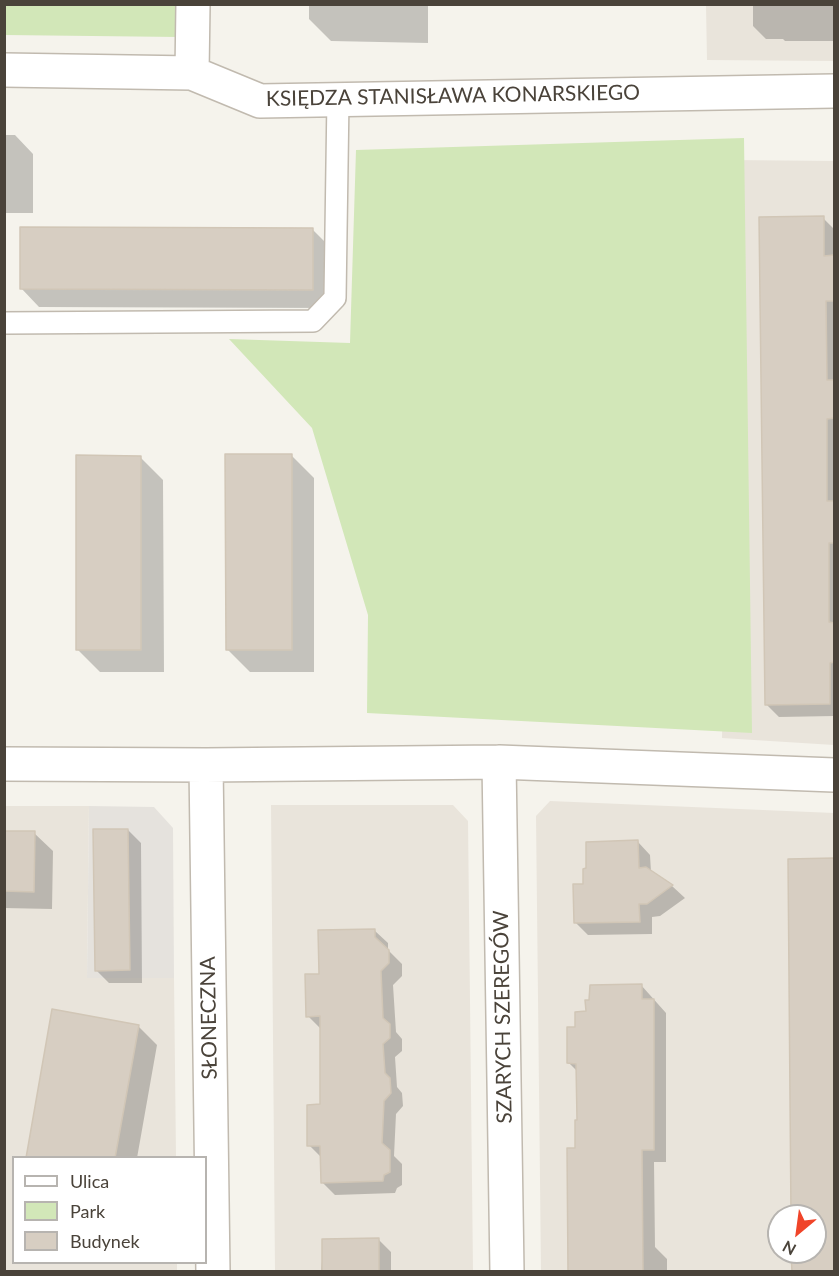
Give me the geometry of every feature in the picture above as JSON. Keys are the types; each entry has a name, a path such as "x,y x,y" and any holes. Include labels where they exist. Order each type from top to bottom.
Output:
{"street":[{"path":"192,73 193,4"},
{"name":"KSIĘDZA STANISŁAWA KONARSKIEGO","path":"4,70 192,73 260,100 834,91"},
{"path":"4,764 206,765 499,762 834,775"},
{"name":"SZARYCH SZEREGÓW","path":"499,762 507,1272"},
{"name":"SŁONECZNA","path":"206,765 213,1272"}],"lane":[{"path":"4,323 313,321 335,298 338,98"}],"shaded area":[{"path":"706,5 834,5 834,61 707,60"},
{"path":"730,160 834,161 834,745 722,738"},
{"path":"550,801 834,813 834,1271 541,1271 536,816"},
{"path":"271,805 453,805 468,821 473,1271 275,1271"},
{"path":"5,806 89,806 87,978 174,978 176,1156 12,1156 12,1264 177,1264 177,1271 5,1272"},
{"path":"89,806 154,807 173,828 174,978 87,978"}],"green space":[{"path":"5,5 178,5 179,37 5,35"},
{"path":"744,138 752,733 367,713 368,615 312,428 229,339 350,343 356,150"}],"building":[{"path":"824,216 824,256 834,255 834,301 826,301 827,380 834,380 834,418 827,419 827,501 834,501 834,543 829,543 829,622 834,623 834,662 830,663 830,704 765,705 759,217"},
{"path":"20,227 313,228 313,290 20,289"},
{"path":"225,454 292,454 292,650 226,650"},
{"path":"76,455 141,456 141,650 76,650"},
{"path":"93,829 128,829 130,970 95,971"},
{"path":"4,831 35,831 34,892 4,891"},
{"path":"638,840 639,868 646,867 673,885 647,904 639,904 640,922 574,923 573,884 583,884 583,869 586,868 586,842"},
{"path":"834,858 834,1272 792,1272 792,1264 827,1264 827,1204 791,1204 788,859"},
{"path":"375,929 375,937 389,950 389,963 381,971 383,1018 390,1024 390,1038 383,1044 385,1073 390,1078 391,1093 384,1101 382,1143 390,1150 390,1172 384,1175 383,1181 321,1183 320,1146 307,1146 307,1105 320,1104 320,1016 306,1017 305,974 319,974 318,930"},
{"path":"642,984 642,999 654,999 654,1150 642,1150 643,1272 568,1272 567,1148 575,1148 575,1120 577,1120 576,1064 567,1063 567,1027 575,1027 575,1012 586,1011 585,1000 589,1000 590,985"},
{"path":"52,1009 139,1025 115,1156 26,1156"},
{"path":"379,1238 379,1272 322,1272 322,1239"}]}
